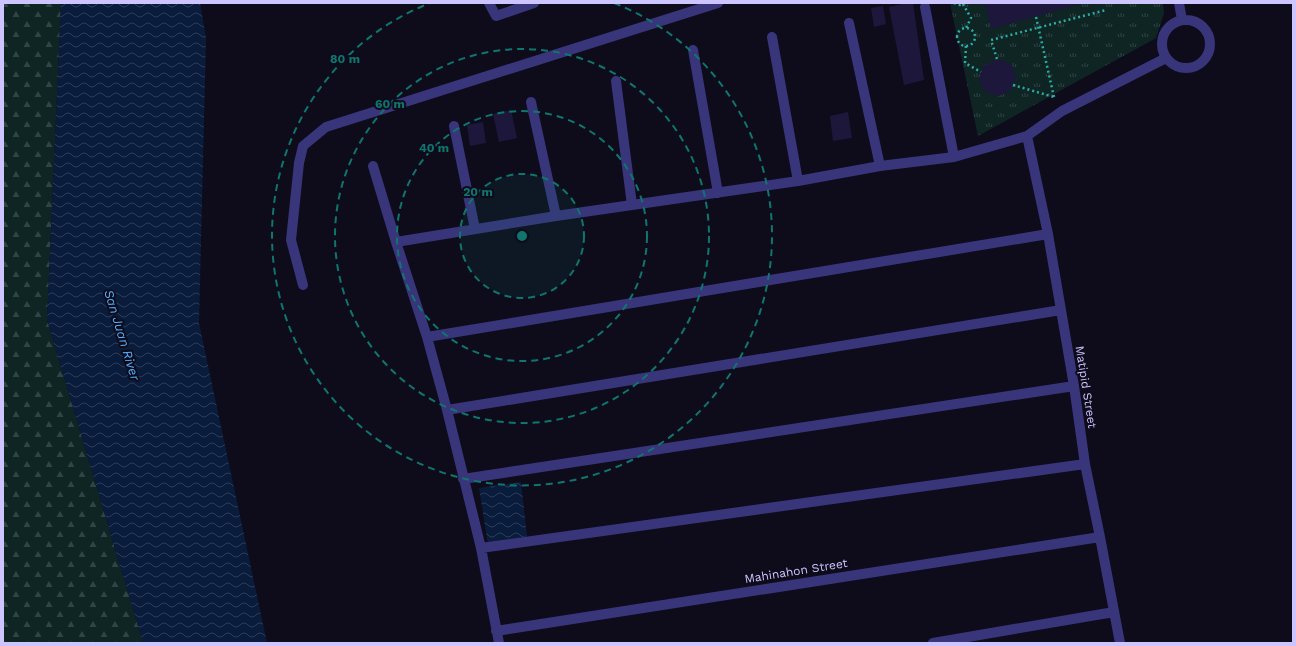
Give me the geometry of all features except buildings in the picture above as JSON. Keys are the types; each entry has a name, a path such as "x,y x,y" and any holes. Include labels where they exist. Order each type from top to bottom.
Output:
{"street":[{"path":"490,3 496,16 534,3"},
{"path":"303,285 291,240 299,163 303,146 326,127 718,3"},
{"path":"1179,3 1182,20"},
{"path":"925,7 954,157"},
{"path":"1182,20 1197,22 1203,27 1209,41 1209,49 1201,62 1195,66 1187,68 1172,64 1166,58 1162,43 1163,35 1168,28 1174,23 1182,20"},
{"path":"849,23 880,166"},
{"path":"772,37 798,181"},
{"path":"692,50 718,192"},
{"path":"396,242 556,216 798,181 880,166 954,157 1027,136 1062,112 1166,58"},
{"path":"616,81 632,205"},
{"path":"531,102 556,216"},
{"path":"454,126 474,229"},
{"name":"Matipid Street","path":"1027,136 1048,234 1074,386 1085,464 1120,643"},
{"path":"373,166 427,338 447,410 481,548 499,643"},
{"path":"427,338 1048,234"},
{"path":"447,410 1061,310"},
{"path":"463,479 1074,386"},
{"path":"481,548 1085,464"},
{"name":"Mahinahon Street","path":"496,631 1100,537"},
{"path":"933,643 1114,612"}],"path":[{"path":"954,3 958,5 963,4 972,18 966,28 959,32 958,38 961,43 966,46"},
{"path":"997,59 991,40 1106,10"},
{"path":"1036,17 1054,97 1062,112"},
{"path":"966,28 971,29 975,34 973,42 966,46"},
{"path":"966,46 965,63 981,72"},
{"path":"1013,85 1054,97"}],"green space":[{"path":"3,3 61,3 47,320 143,643 3,643"},
{"path":"950,3 1163,3 1164,13 1156,38 978,136"}],"water":[{"name":"San Juan River","path":"61,3 200,3 206,38 199,323 267,643 143,643 47,320"},
{"path":"521,482 527,536 488,545 479,488"}]}
